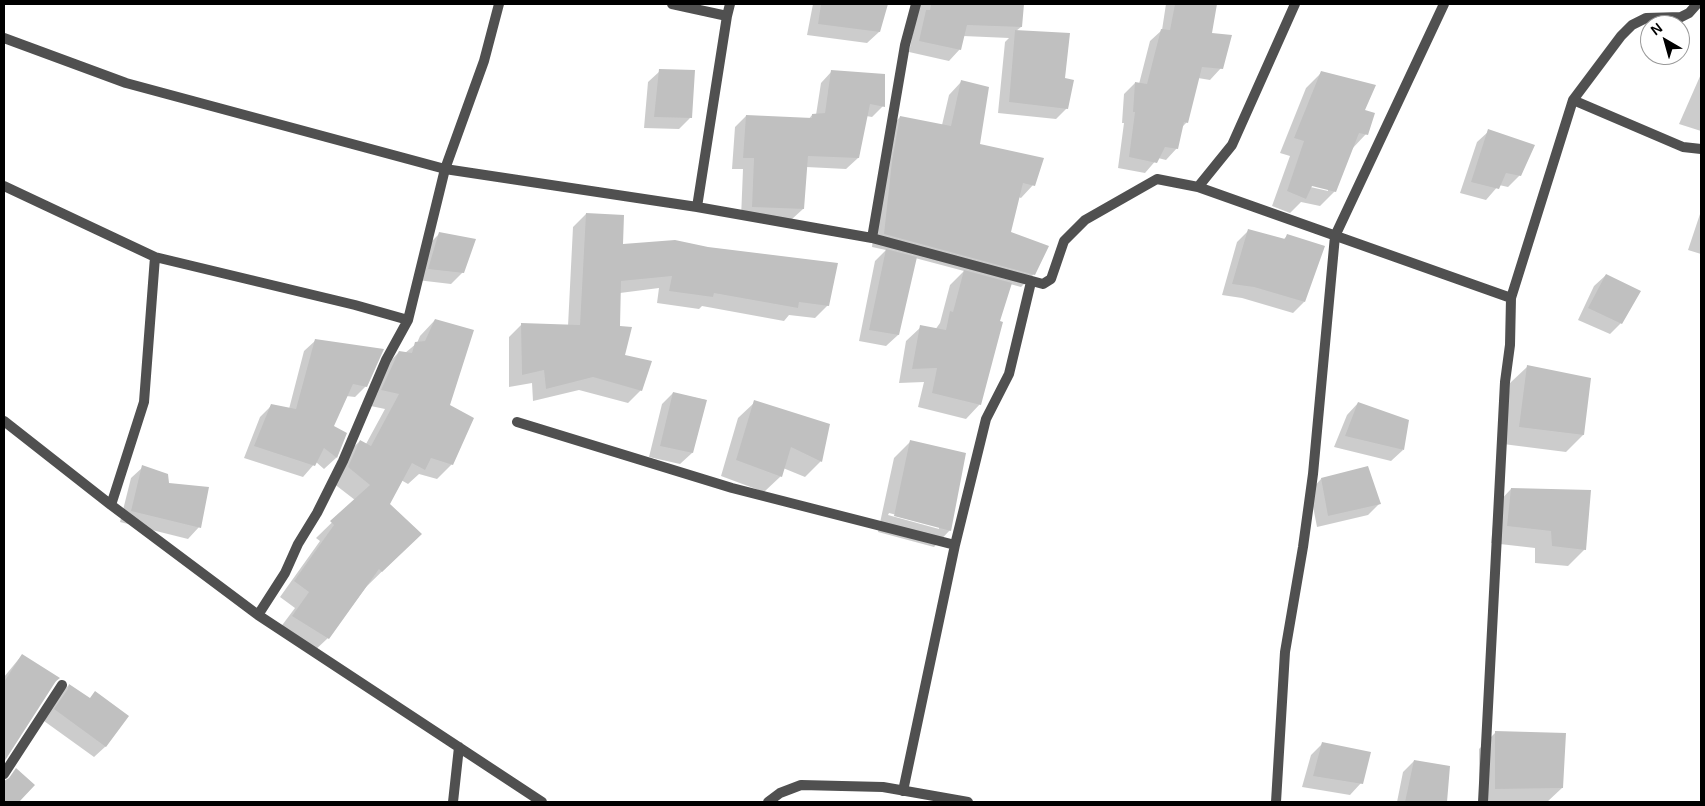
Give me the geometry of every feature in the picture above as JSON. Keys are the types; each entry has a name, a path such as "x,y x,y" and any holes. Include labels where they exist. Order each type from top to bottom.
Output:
{"street":[{"path":"258,615 285,573 298,544 317,513 343,461 386,360 408,320 446,169 484,61 499,4"},
{"path":"672,4 727,16"},
{"path":"697,206 730,4"},
{"path":"872,238 905,45 916,4"},
{"path":"1198,186 1232,145 1294,4"},
{"path":"1276,802 1285,652 1313,474 1335,236 1444,4"},
{"path":"1483,802 1505,382 1510,345 1511,298 1572,100 1621,36 1632,25 1646,18 1681,17 1689,13 1697,4"},
{"path":"4,38 126,83 446,169 697,206 872,238 1031,282 1044,284 1051,279 1064,241 1085,220 1157,179 1198,186 1511,298"},
{"path":"1572,100 1683,147 1701,149"},
{"path":"4,186 155,258 355,305 408,320"},
{"path":"111,505 144,402 155,258"},
{"path":"903,790 955,545 986,419 1009,374 1031,282"},
{"path":"4,421 111,505 258,615 542,802"},
{"path":"517,422 732,488 955,545"},
{"path":"4,774 62,685"},
{"path":"453,802 459,747"},
{"path":"768,802 780,793 801,785 884,787 968,802"}],"building":[{"path":"821,4 888,4 880,32 818,24"},
{"path":"931,4 1024,4 1022,27 967,25 961,50 919,41 926,10 930,10"},
{"path":"1175,4 1217,4 1212,33 1232,35 1223,69 1202,67 1188,123 1184,122 1178,149 1165,147 1157,163 1129,157 1135,112 1133,112 1135,82 1147,84 1161,29 1170,30"},
{"path":"1015,30 1070,33 1065,78 1074,80 1068,109 1009,102"},
{"path":"659,69 695,70 692,118 654,117"},
{"path":"831,70 885,74 885,107 870,104 859,158 808,156 804,209 752,207 754,158 743,158 746,115 812,118 812,114 825,113"},
{"path":"1321,71 1376,85 1365,110 1375,113 1368,135 1359,133 1336,192 1312,186 1306,199 1287,191 1304,141 1294,138"},
{"path":"961,80 989,87 980,144 1044,158 1035,186 1023,183 1011,232 1049,246 1035,275 884,234 892,161 900,116 951,126"},
{"path":"1488,129 1535,145 1521,176 1506,173 1499,189 1471,182"},
{"path":"586,213 624,215 623,244 675,240 708,247 838,263 829,306 799,302 798,308 714,293 713,297 669,291 672,276 621,281 620,326 632,327 625,355 652,361 642,391 593,377 546,389 544,370 522,375 521,323 580,325"},
{"path":"1248,229 1285,239 1287,234 1325,246 1305,302 1254,287 1232,284"},
{"path":"439,232 476,239 464,273 428,269"},
{"path":"886,249 917,257 899,335 869,330"},
{"path":"964,270 1012,283 1000,321 1003,322 981,405 932,393 937,368 912,369 920,325 946,330 950,311 953,312"},
{"path":"1606,274 1641,291 1622,324 1588,308"},
{"path":"435,319 474,330 450,405 474,418 453,465 431,458 425,470 412,463 390,504 422,534 382,572 379,569 329,639 292,616 309,592 294,581 334,525 330,521 370,485 348,467 360,440 371,446 399,394 381,390 399,351 412,353 415,342 425,341"},
{"path":"315,339 384,349 367,387 353,384 334,426 347,433 337,458 324,448 315,466 254,446 271,404 296,409"},
{"path":"1527,365 1591,378 1584,435 1519,427"},
{"path":"673,392 707,400 693,453 660,446"},
{"path":"754,400 830,424 822,462 791,447 782,477 736,460"},
{"path":"1358,402 1409,420 1404,450 1345,436"},
{"path":"910,440 966,453 951,531 894,516"},
{"path":"142,465 168,474 169,483 209,487 201,528 131,511"},
{"path":"1368,466 1381,504 1328,516 1321,478"},
{"path":"1511,488 1591,490 1586,550 1552,546 1551,531 1507,526"},
{"path":"22,654 60,678 56,681 4,762 4,682"},
{"path":"69,684 90,698 95,691 129,716 106,747 54,709 68,689"},
{"path":"1495,731 1566,733 1563,788 1495,789"},
{"path":"1322,742 1371,752 1363,784 1313,776"},
{"path":"1414,760 1450,766 1447,802 1405,802"},
{"path":"16,768 35,785 19,802 4,802 4,781 9,778"}]}
